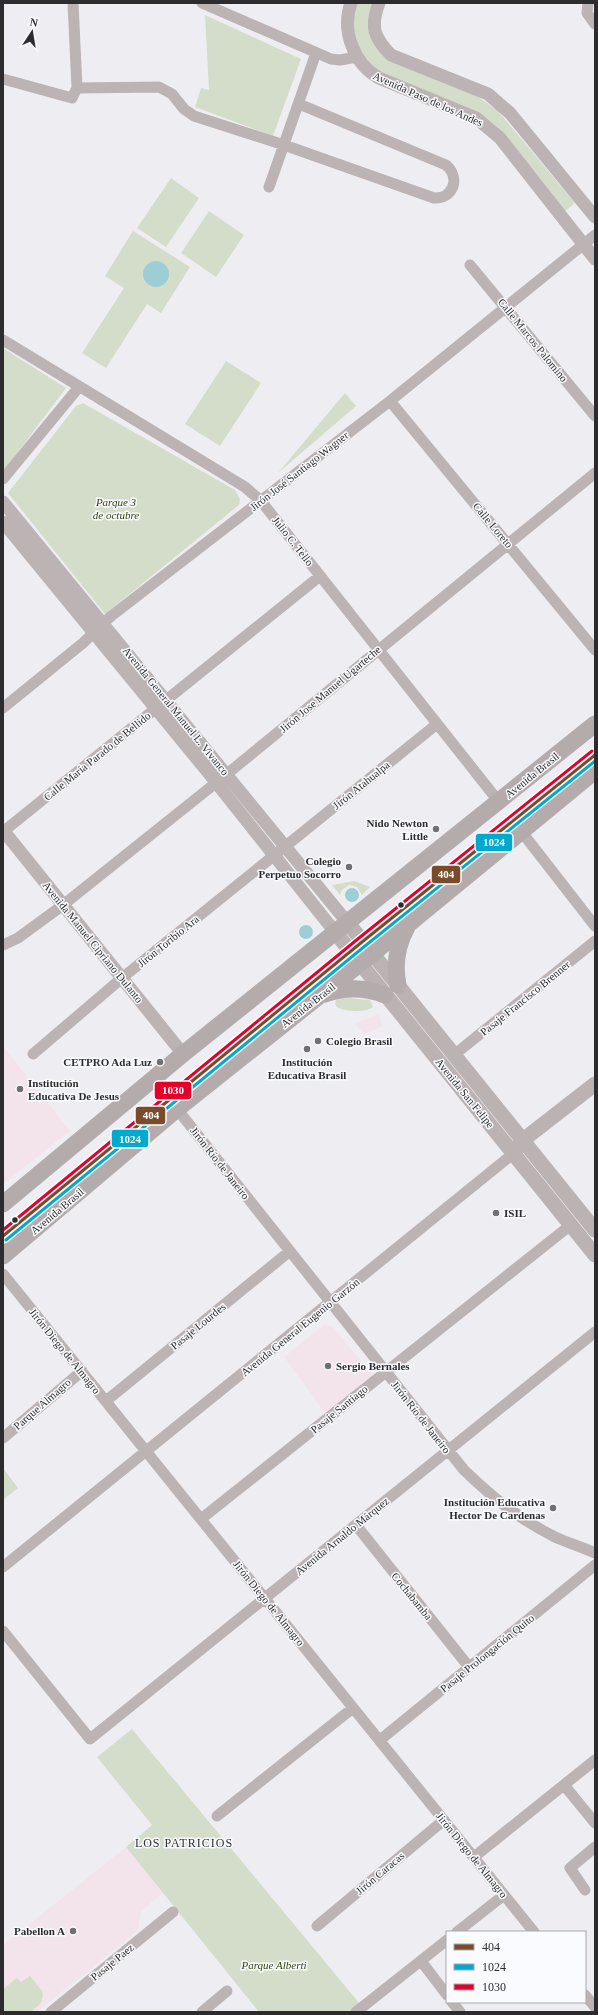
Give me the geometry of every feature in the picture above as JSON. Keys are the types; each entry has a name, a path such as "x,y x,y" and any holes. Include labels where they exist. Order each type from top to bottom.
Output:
{"main road":[{"name":"Avenida Brasil","path":"3,1204 184,1054 595,724"},
{"name":"Avenida Brasil","path":"3,1256 177,1109 366,959 595,771"},
{"path":"316,999 335,991 350,989 391,990 396,971 397,952 402,936 410,922"},
{"name":"Avenida San Felipe","path":"341,927 391,990 514,1153 572,1224 595,1255"},
{"name":"Avenida San Felipe","path":"391,990 454,1055 595,1230"},
{"name":"Avenida General Eugenio Garzón","path":"514,1153 523,1140 595,1084"}],"street":[{"path":"3,79 72,98 77,88 73,3"},
{"path":"202,3 330,59 340,60 357,57"},
{"name":"Avenida Paso de los Andes","path":"352,3 349,22 350,36 357,57 367,71 379,78 476,118 487,126 500,138 595,259"},
{"path":"379,3 374,24 375,36 391,55 488,94 510,113 595,217"},
{"path":"588,3 587,13 595,24"},
{"path":"269,187 316,53"},
{"path":"77,88 159,87 172,94 184,109 194,116 284,145 434,198 443,197 453,187 454,177 450,168 446,165 299,104"},
{"name":"Jirón José Santiago Wagner","path":"3,708 104,623 390,401 595,235"},
{"name":"Calle Marcos Palomino","path":"470,265 595,416"},
{"name":"Julio C. Tello","path":"3,340 78,387 245,487 261,501 499,802"},
{"path":"3,479 78,387"},
{"name":"Calle Loreto","path":"390,401 595,650"},
{"name":"Jirón Jose Manuel Ugarteche","path":"3,945 18,938 63,905 227,774 595,472"},
{"name":"Avenida General Manuel L. Vivanco","path":"3,502 104,623 286,847 341,927"},
{"name":"Avenida General Manuel L. Vivanco","path":"3,522 274,855 341,927"},
{"name":"Calle María Parado de Bellido","path":"4,831 320,576"},
{"name":"Jirón Atahualpa","path":"286,847 437,724"},
{"name":"Avenida Manuel Cipriano Dulanto","path":"4,831 184,1054"},
{"path":"521,831 595,926"},
{"name":"Jirón Toribio Ara","path":"33,1054 122,978 274,855 286,847"},
{"name":"Pasaje Francisco Brenner","path":"454,1055 595,941"},
{"name":"Jirón Río de Janeiro","path":"177,1109 331,1302 447,1451 493,1498 556,1537 595,1553"},
{"name":"Avenida General Eugenio Garzón","path":"3,1567 514,1153"},
{"name":"Pasaje Santiago","path":"202,1519 572,1224"},
{"name":"Pasaje Lourdes","path":"106,1401 290,1251"},
{"name":"Jirón Diego de Almagro","path":"3,1274 533,1931"},
{"name":"Avenida Arnaldo Márquez","path":"3,1631 90,1739 595,1332"},
{"name":"Parque Almagro","path":"3,1438 82,1371"},
{"name":"Cochabamba","path":"356,1525 469,1667"},
{"name":"Pasaje Prolongación Quito","path":"380,1740 595,1565"},
{"path":"217,1816 353,1708"},
{"path":"474,1857 595,1760"},
{"path":"564,1785 595,1823"},
{"name":"Jirón Caracas","path":"317,1926 444,1820"},
{"path":"585,1890 570,1868 595,1847"},
{"path":"458,1931 504,1895"},
{"name":"Pasaje Paez","path":"51,2012 173,1912"},
{"path":"356,2012 446,1941"},
{"path":"421,1961 446,1994"},
{"path":"202,2012 227,1992"},
{"path":"586,1996 595,2007"},
{"path":"453,2003 460,2012"}],"shaded area":[{"path":"378,1014 383,1026 364,1034 355,1024"},
{"name":"Institución Educativa De Jesus","path":"3,1046 70,1131 3,1184"},
{"name":"Sergio Bernales","path":"324,1325 333,1327 373,1375 325,1413 284,1357"},
{"path":"126,1847 163,1893 141,1911 138,1931 37,2012 3,2012 3,1945"}],"green space":[{"path":"357,3 373,3 373,39 477,96 498,111 575,203 563,213 503,136 380,73 364,58 358,46 354,31 354,16"},
{"path":"205,15 301,59 273,136 195,107 201,88 209,90"},
{"path":"171,178 199,198 166,247 137,228"},
{"path":"209,211 244,235 216,277 181,253"},
{"path":"133,231 190,267 161,313 147,304 106,368 82,353 124,288 105,276"},
{"path":"3,348 66,388 3,472"},
{"path":"226,361 261,383 220,446 185,424"},
{"path":"345,393 356,406 278,473"},
{"name":"Parque 3 de octubre","path":"83,403 235,490 240,499 239,505 105,614 8,493 76,406"},
{"path":"354,881 370,887 362,895 357,887 349,885 342,890 340,895 332,885"},
{"path":"349,998 370,1000 373,1007 360,1011 350,1011 341,1009 335,1004 336,1000"},
{"path":"3,1468 18,1488 3,1500"},
{"name":"Parque Alberti","path":"132,1729 360,2004 350,2012 259,2012 126,1847 152,1825 97,1757"},
{"path":"30,1976 42,1991 43,1996 40,2004 31,2012 3,2012 3,1989 17,1978 21,1982"}],"water":[{"path":"156,261 165,265 169,274 165,283 156,287 147,283 143,274 147,265"},
{"path":"352,888 357,890 359,895 357,900 352,902 347,900 345,895 347,890"},
{"path":"306,925 311,927 313,932 311,937 306,939 301,937 299,932 301,927"}],"transit line":[{"name":"1030","path":"3,1230 359,938 592,751"},
{"name":"404","path":"3,1236 362,942 595,755"},
{"name":"1024","path":"6,1240 365,946 595,761"}],"place":[{"name":"Nido Newton Little","path":"436,829"},
{"name":"Colegio Perpetuo Socorro","path":"349,867"},
{"name":"Colegio Brasil","path":"318,1041"},
{"name":"Institución Educativa Brasil","path":"307,1049"},
{"name":"CETPRO Ada Luz","path":"160,1062"},
{"name":"Institución Educativa De Jesus","path":"20,1089"},
{"name":"ISIL","path":"496,1213"},
{"name":"Sergio Bernales","path":"328,1366"},
{"name":"Institución Educativa Hector De Cardenas","path":"553,1508"},
{"name":"Pabellon A","path":"73,1931"}],"district":[{"name":"LOS PATRICIOS","path":"184,1843"}]}
